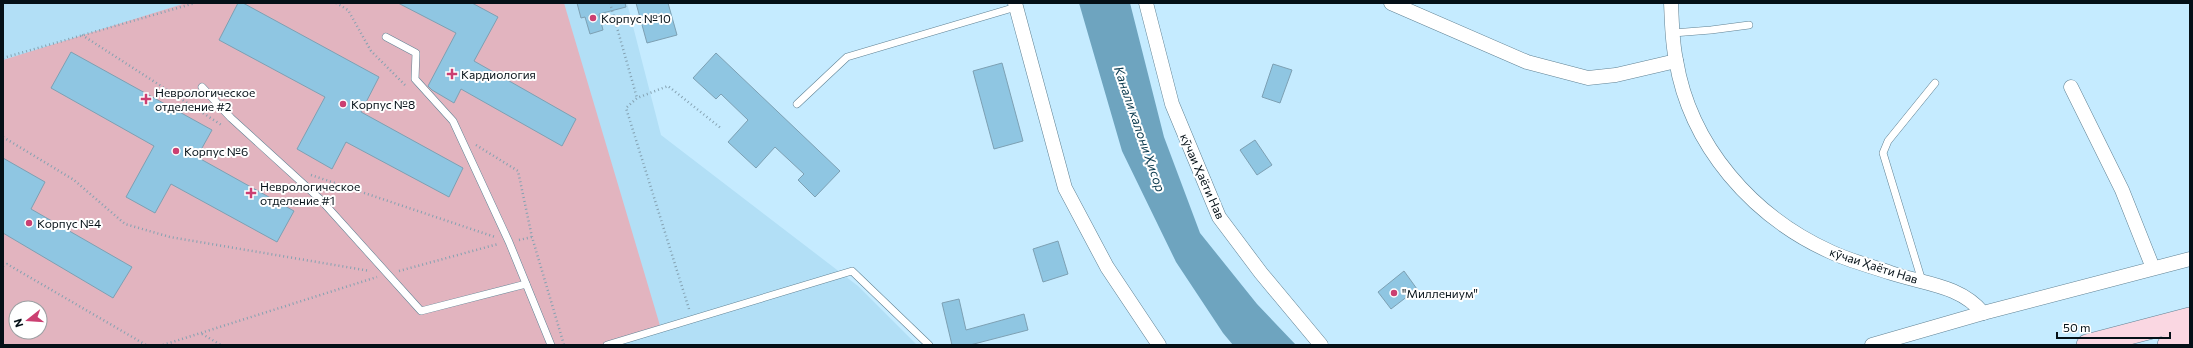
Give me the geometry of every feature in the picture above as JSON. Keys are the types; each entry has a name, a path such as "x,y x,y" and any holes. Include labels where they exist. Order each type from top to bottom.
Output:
{"main road":[{"path":"2087,345 2190,318"},
{"path":"2168,345 2190,339"}],"street":[{"name":"кӯчаи Ҳаёти Нав","path":"1146,3 1172,104 1219,217 1261,273 1321,345"},
{"path":"1391,3 1527,62 1588,78 1616,75 1676,61"},
{"name":"кӯчаи Ҳаёти Нав","path":"1671,3 1676,61 1688,104 1709,149 1746,193 1790,230 1832,253 1961,293 1983,313"},
{"path":"1016,5 1065,188 1108,267 1159,345"},
{"path":"2071,87 2122,190 2153,268"},
{"path":"1872,345 1983,313 2190,259"}],"lane":[{"path":"797,104 847,57 1016,5"},
{"path":"1673,33 1749,25"},
{"path":"386,37 416,53 415,79 453,121 509,242 551,345"},
{"path":"1922,281 1883,153 1888,141 1935,83"},
{"path":"202,87 231,118 321,200 386,274 421,311 526,284"},
{"path":"607,345 852,271 929,345"}],"path":[{"path":"3,58 195,3"},
{"path":"610,3 637,98"},
{"path":"82,35 223,127"},
{"path":"692,319 626,108 637,98 668,86 722,129"},
{"path":"3,137 74,180 124,224 170,237 386,274"},
{"path":"284,166 509,242"},
{"path":"162,345 202,334 386,274 532,237 564,345"},
{"path":"3,266 7,264 146,345"},
{"path":"202,334 221,345"}],"shaded area":[{"path":"3,3 627,3 661,135 858,286 917,345 3,345"},
{"path":"186,3 564,3 661,329 611,345 3,345 3,60"}],"water":[{"name":"Канали калони Ҳисор","path":"1079,3 1130,3 1164,137 1200,233 1257,304 1296,345 1233,345 1223,333 1176,262 1122,151"}],"building":[{"name":"Корпус №8","path":"238,3 243,3 379,77 361,112 463,168 449,197 346,142 332,169 297,149 325,97 219,40"},
{"path":"398,3 472,3 498,17 474,61 576,119 562,146 461,89 454,103 432,90 428,86 456,33"},
{"name":"Корпус №10","path":"577,3 625,3 626,7 599,14 603,30 590,34 585,17 581,18"},
{"path":"636,3 668,3 677,35 647,43"},
{"name":"Корпус №6","path":"71,52 212,130 197,157 294,211 277,242 171,184 155,213 126,197 154,146 51,88"},
{"path":"716,53 840,171 815,197 798,180 804,174 775,147 756,168 728,142 748,120 721,94 716,99 693,78"},
{"path":"1002,63 1023,141 994,149 973,71"},
{"path":"1273,64 1292,70 1280,103 1262,97"},
{"path":"1255,140 1272,165 1257,175 1240,150"},
{"name":"Корпус №4","path":"3,158 45,182 31,209 132,267 113,298 3,233"},
{"path":"1058,241 1068,274 1043,282 1033,249"},
{"path":"1404,271 1417,289 1391,309 1378,292"},
{"path":"959,299 966,330 1024,314 1028,330 970,345 952,345 942,303"}],"place":[{"name":"Корпус №10","path":"593,18"},
{"name":"Кардиология","path":"452,74"},
{"name":"Неврологическое отделение #2","path":"146,99"},
{"name":"Корпус №8","path":"343,104"},
{"name":"Корпус №6","path":"176,151"},
{"name":"Неврологическое отделение #1","path":"251,193"},
{"name":"Корпус №4","path":"29,223"},
{"name":"\"Миллениум\"","path":"1394,293"}]}
